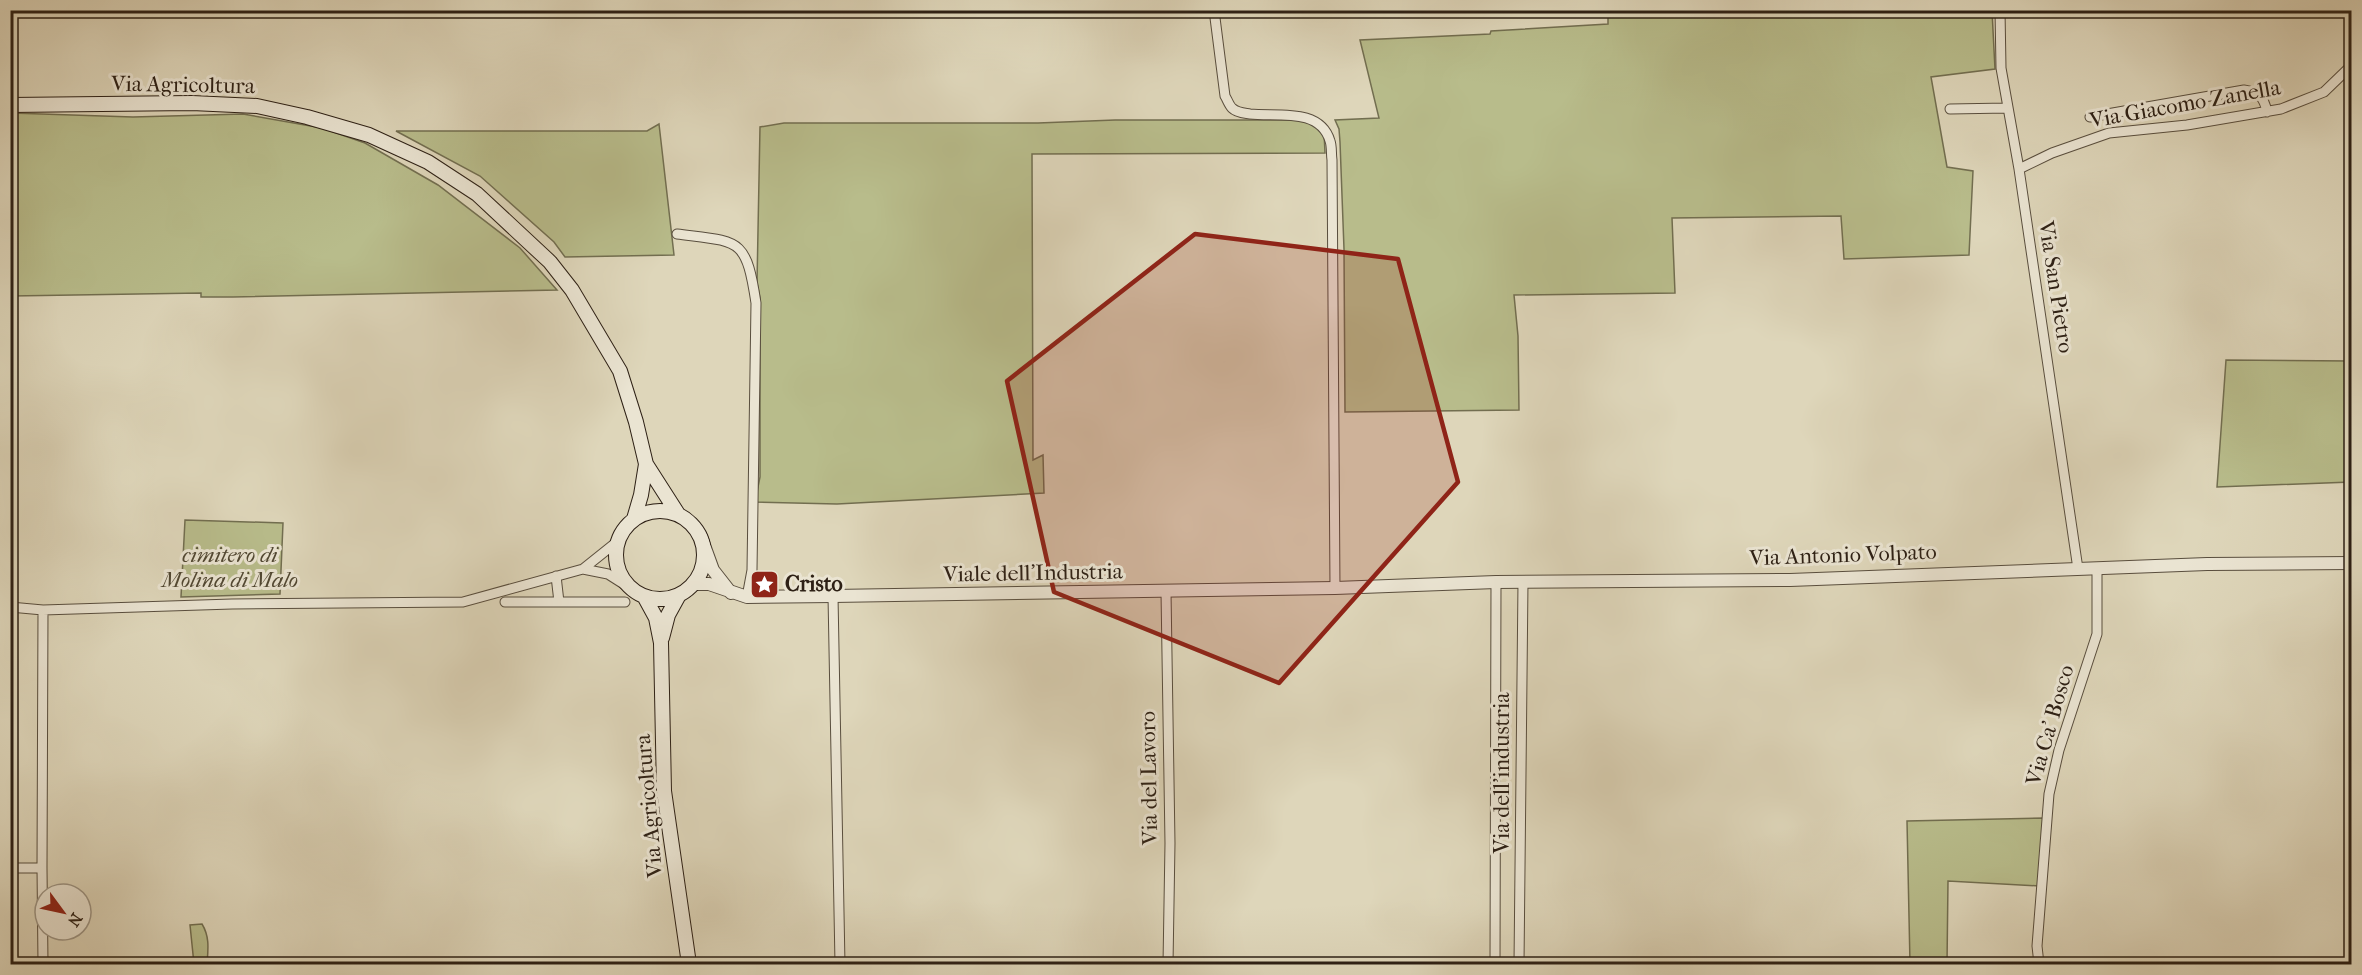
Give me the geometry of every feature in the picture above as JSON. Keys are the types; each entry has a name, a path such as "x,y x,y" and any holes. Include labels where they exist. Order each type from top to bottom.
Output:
{"main road":[{"name":"Via Agricoltura","path":"10,105 192,103 257,106 307,117 369,135 428,162 477,194 550,262 572,290 620,371 646,464 678,514"},
{"name":"Via Agricoltura","path":"634,519 646,464"},
{"path":"655,511 678,514 696,528 701,537 704,562 700,574 693,585 679,595 656,599 644,596 630,588 622,578 617,566 618,541 624,529 634,519 655,511"},
{"name":"Via Agricoltura","path":"661,643 668,615 679,595"},
{"name":"Via Agricoltura","path":"644,596 656,618 661,643 664,791 689,964"}],"street":[{"path":"1214,10 1225,96 1232,108 1248,114 1300,116 1312,120 1323,129 1330,140 1335,588"},
{"name":"Via San Pietro","path":"2000,10 2001,68 2019,170 2078,569"},
{"name":"Via Giacomo Zanella","path":"2019,170 2052,153 2109,133 2187,125 2281,109 2324,92 2352,65"},
{"path":"2090,117 2244,90 2258,94 2264,100 2267,112"},
{"path":"1952,108 2007,108"},
{"path":"677,234 724,240 738,246 747,260 752,276 756,303 753,570 747,597"},
{"path":"701,537 713,570 732,594"},
{"path":"10,607 42,610 232,604 463,602 583,569 618,541"},
{"name":"Via Antonio Volpato","path":"1335,588 1496,582 1790,580 2207,564 2352,563"},
{"name":"Via Ca' Bosco","path":"2039,964 2037,946 2049,794 2059,750 2097,633 2097,568"},
{"path":"583,569 608,574 630,588"},
{"path":"556,576 560,602"},
{"name":"Via dell'industria","path":"1495,964 1496,582"},
{"name":"Via dell'industria","path":"1520,964 1523,582"},
{"name":"Viale dell'Industria","path":"693,585 708,584 732,594 747,597 1335,588"},
{"name":"Via del Lavoro","path":"1166,592 1170,843 1168,964"},
{"path":"833,597 840,964"},
{"path":"505,602 626,602"},
{"path":"42,610 43,964"},
{"path":"10,868 42,868"}],"highlighted area":[{"path":"1195,234 1398,259 1458,482 1279,683 1054,592 1007,381"}],"green space":[{"path":"1608,11 1992,11 1995,69 1931,77 1947,167 1973,171 1969,255 1844,259 1841,216 1672,218 1675,293 1514,295 1518,336 1519,410 1345,412 1344,249 1340,142 1339,129 1335,120 1379,118 1360,40 1490,34 1491,31 1608,24"},
{"path":"11,113 133,117 243,114 322,128 365,143 438,185 520,248 557,290 233,297 201,297 201,293 11,296"},
{"path":"1115,120 1309,120 1324,132 1325,153 1032,154 1033,460 1043,455 1044,493 837,504 755,502 760,477 760,298 757,283 760,127 784,123 1038,123"},
{"path":"659,124 674,255 565,257 554,242 480,176 396,131 647,131"},
{"path":"2226,360 2351,361 2351,482 2217,487"},
{"name":"cimitero di Molina di Malo","path":"185,520 283,523 280,594 181,597"},
{"path":"2043,818 2039,886 1948,881 1947,964 1910,964 1907,821"},
{"path":"202,924 207,939 207,964 194,964 190,925"}],"place":[{"name":"Cristo","path":"764,584"}]}
